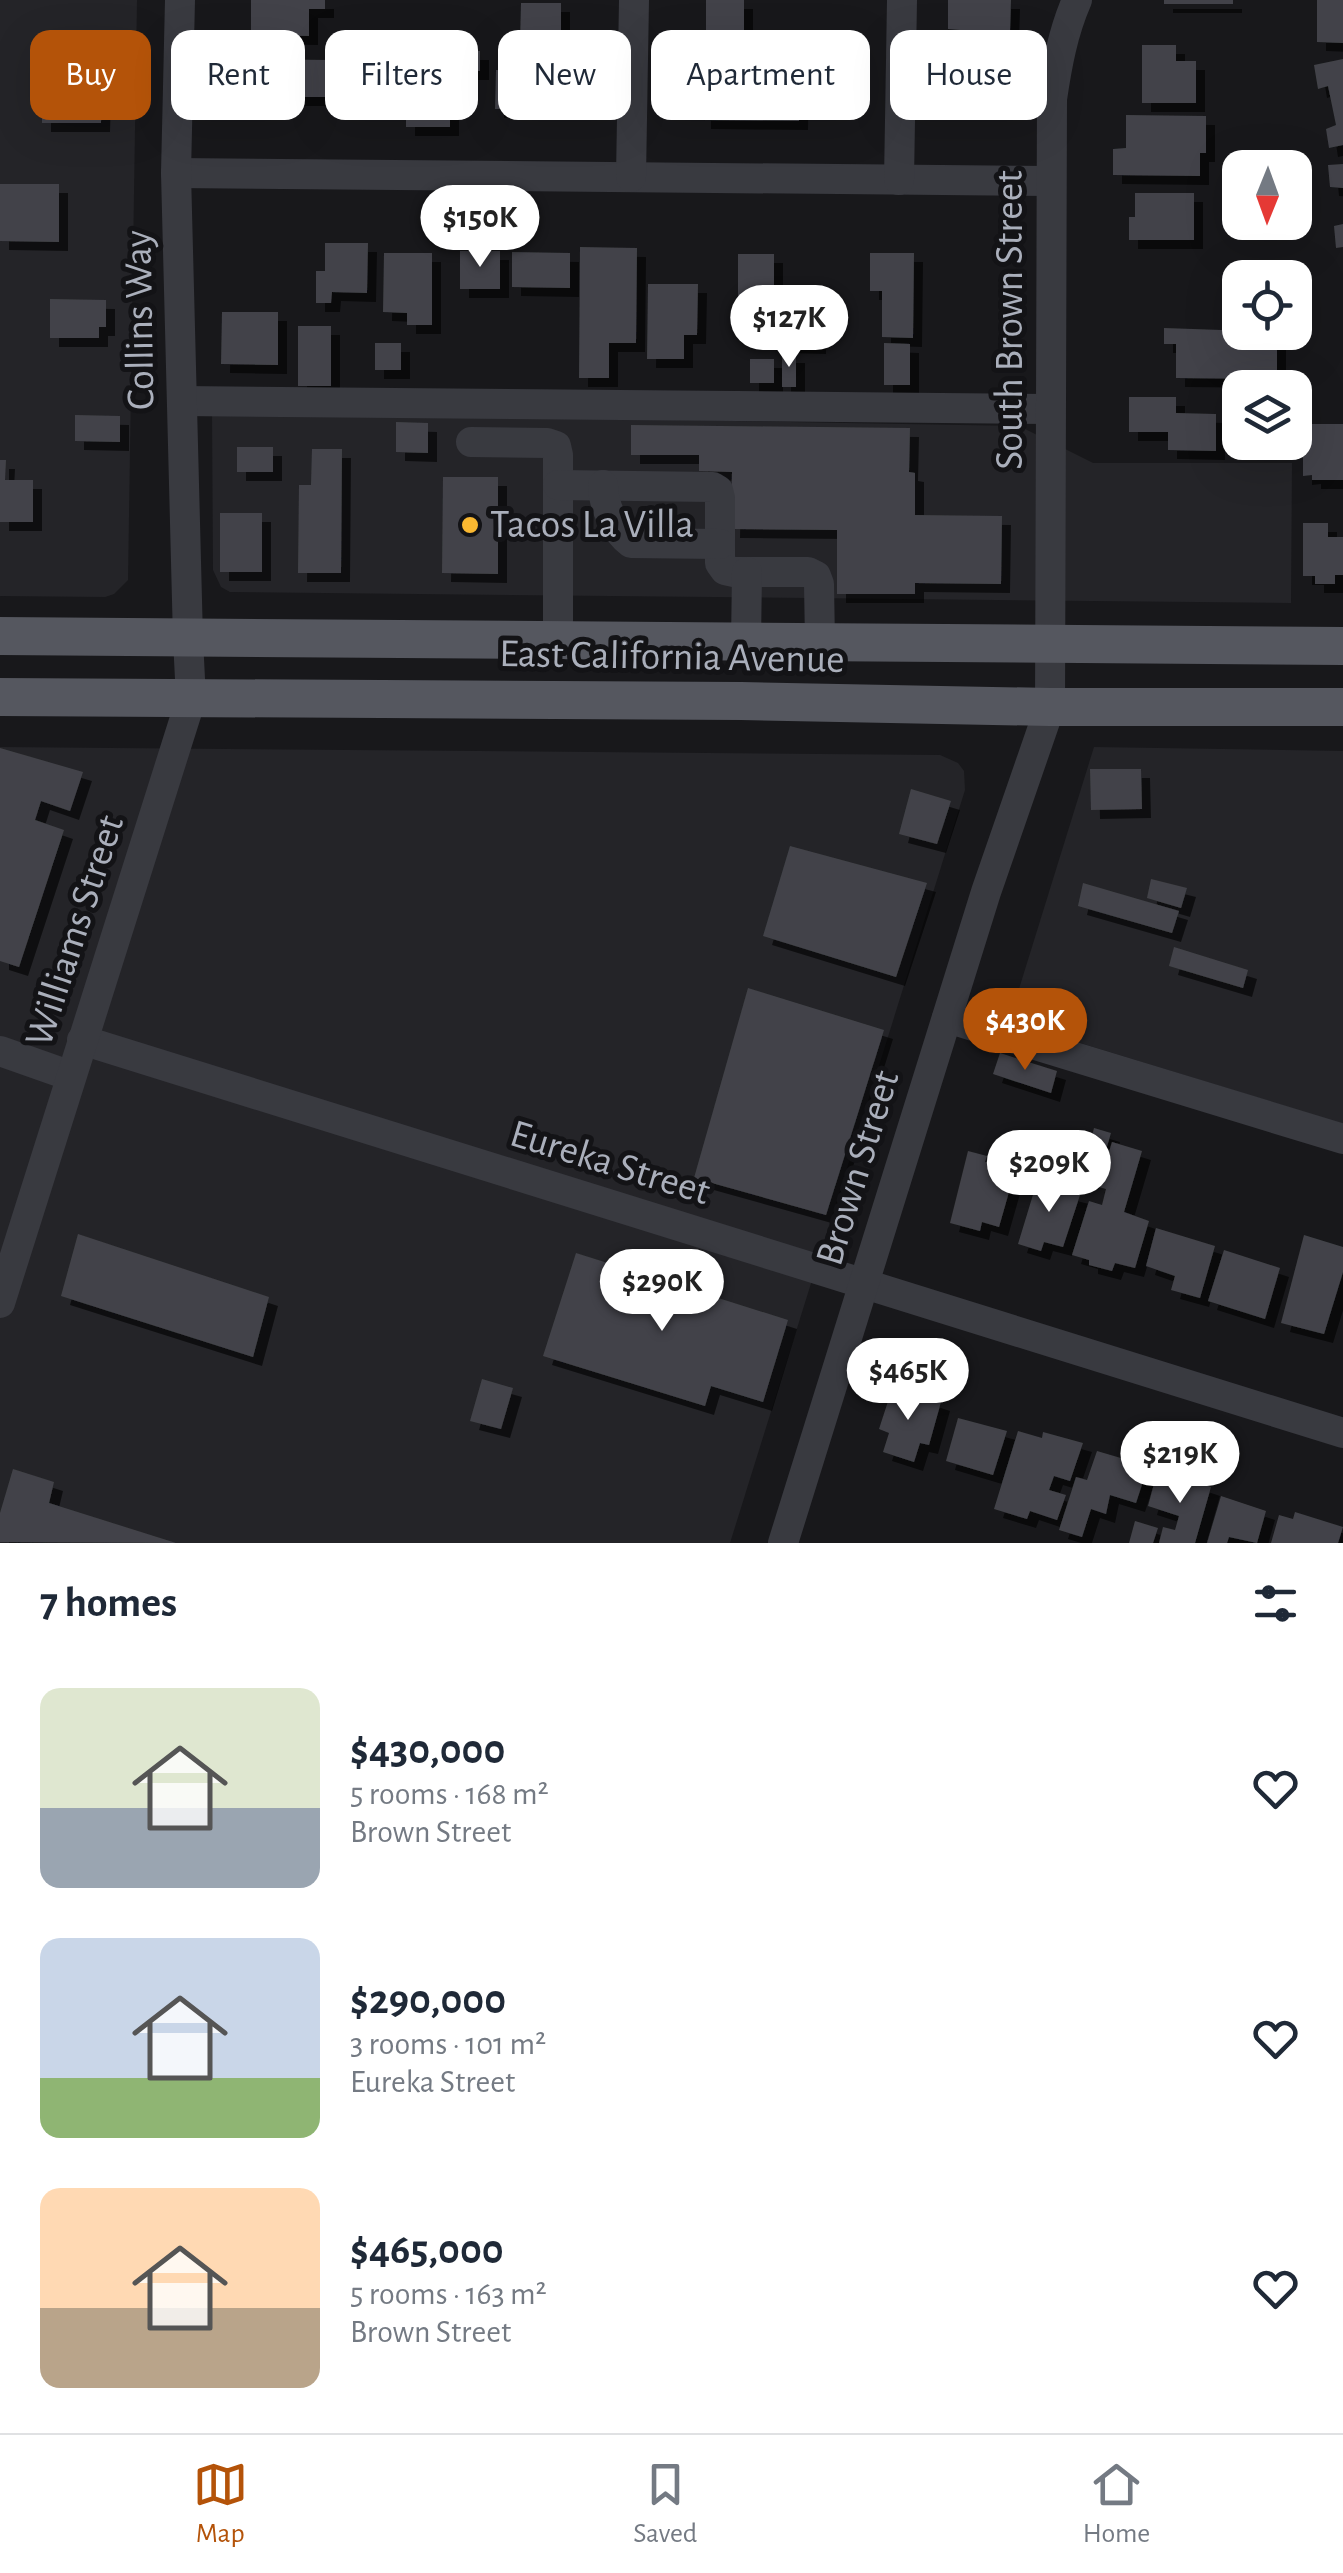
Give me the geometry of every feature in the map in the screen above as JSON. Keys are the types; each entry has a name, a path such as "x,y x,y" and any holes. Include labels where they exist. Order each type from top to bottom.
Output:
{"main road":[{"name":"East California Avenue","path":"0,636 1343,646"},
{"name":"East California Avenue","path":"0,697 1343,708"}],"street":[{"name":"Collins Way","path":"180,0 176,174 188,639"},
{"path":"631,177 634,0"},
{"path":"900,180 902,0"},
{"name":"South Brown Street","path":"1048,644 1052,100 1057,62 1068,20 1078,0"},
{"path":"176,174 1051,181"},
{"path":"182,401 1050,409"},
{"path":"471,442 556,446 558,640"},
{"path":"558,485 718,490 720,564 725,570 808,572 816,576 820,642"},
{"path":"602,485 603,497 617,528 632,543 720,544"},
{"path":"746,642 747,572"},
{"name":"Williams Street","path":"0,1303 191,698 188,639"},
{"name":"Brown Street","path":"783,1543 986,892 1050,707 1048,644"},
{"path":"947,1018 1343,1139"},
{"name":"Eureka Street","path":"82,1040 1343,1433"},
{"path":"0,1051 71,1076"}],"shaded area":[{"path":"0,0 137,0 137,30 30,30 30,120 135,120 128,580 105,597 0,596"},
{"path":"212,412 1019,426 1093,463 1292,463 1291,603 230,592 221,587 213,570"},
{"path":"0,747 940,755 958,763 964,771 965,790 730,1543 0,1543"},
{"path":"1094,747 1343,751 1343,1124 1009,1021"}],"building":[{"path":"251,0 325,0 325,9 309,9 309,36 305,36 305,30 251,30"},
{"path":"706,0 744,0 744,30 706,30"},
{"path":"948,0 1011,0 1010,30 948,29"},
{"path":"1164,0 1233,0 1233,4 1164,4"},
{"path":"1317,0 1343,0 1343,43 1317,42"},
{"path":"521,3 561,3 561,30 520,30"},
{"path":"1142,45 1176,45 1176,61 1196,61 1196,103 1142,103"},
{"path":"1343,59 1343,145 1329,148 1326,129 1336,125 1328,86 1318,89 1314,65"},
{"path":"305,60 325,60 325,97 305,97"},
{"path":"498,70 498,109 495,109"},
{"path":"1126,115 1206,116 1206,153 1200,153 1200,176 1113,175 1113,149 1126,148"},
{"path":"42,120 101,120 101,123"},
{"path":"406,120 450,120 450,127 406,127"},
{"path":"1343,164 1343,188 1330,187 1328,165"},
{"path":"0,184 59,184 59,242 0,241"},
{"path":"1135,193 1194,193 1194,240 1129,240 1129,217 1135,217"},
{"path":"1343,224 1343,247 1336,248 1334,226"},
{"path":"325,243 368,243 367,293 332,292 331,303 316,303 316,271 325,271"},
{"path":"580,247 637,248 636,343 609,343 609,378 579,378"},
{"path":"460,251 500,251 500,289 460,289"},
{"path":"512,252 570,253 570,288 512,287"},
{"path":"384,253 432,253 432,325 407,325 407,313 383,312"},
{"path":"870,253 914,253 913,338 882,337 882,291 870,291"},
{"path":"738,254 774,254 774,301 769,301 769,310 747,310 747,300 738,300"},
{"path":"648,284 698,284 697,335 684,335 684,359 647,359"},
{"path":"50,299 106,300 106,327 99,327 99,338 50,338"},
{"path":"781,301 808,302 808,327 817,327 817,345 780,344"},
{"path":"222,312 278,312 278,365 221,364"},
{"path":"298,326 331,326 331,386 298,386"},
{"path":"1164,328 1222,330 1222,350 1277,350 1277,370 1222,370 1222,378 1176,378 1176,344 1164,344"},
{"path":"375,343 401,343 401,370 375,370"},
{"path":"884,343 910,344 910,385 884,385"},
{"path":"782,354 796,354 796,387 782,387"},
{"path":"750,359 774,359 774,383 750,383"},
{"path":"1129,397 1176,397 1176,413 1216,414 1216,451 1168,450 1168,432 1129,432"},
{"path":"75,415 120,416 120,442 75,441"},
{"path":"396,422 428,423 428,453 396,452"},
{"path":"1312,424 1343,424 1343,480 1312,480 1312,475 1303,476 1303,460 1312,460"},
{"path":"631,425 910,428 909,472 915,473 915,515 1002,516 1001,584 915,583 915,594 837,594 837,530 731,529 732,472 699,471 699,455 631,455"},
{"path":"237,447 273,447 273,472 237,472"},
{"path":"312,449 342,449 341,573 298,573 299,485 311,485"},
{"path":"0,460 6,460 5,480 33,480 33,522 0,522"},
{"name":"Tacos La Villa","path":"443,477 498,477 498,574 442,573"},
{"path":"220,513 262,513 262,572 220,572"},
{"path":"1303,523 1328,523 1328,537 1343,537 1343,575 1335,575 1335,584 1315,584 1315,576 1303,576"},
{"path":"0,748 83,772 70,811 41,801 35,820 64,830 19,967 0,961"},
{"path":"1090,769 1141,769 1142,809 1091,810"},
{"path":"911,789 951,801 937,844 899,834"},
{"path":"790,846 927,883 896,977 763,936"},
{"path":"1151,879 1187,888 1181,908 1147,898"},
{"path":"1083,883 1179,911 1172,933 1078,906"},
{"path":"1174,947 1248,970 1243,988 1169,966"},
{"path":"748,988 884,1030 826,1215 694,1178"},
{"path":"1000,1053 1057,1071 1051,1093 993,1074"},
{"path":"1094,1128 1111,1133 1105,1153 1089,1148"},
{"path":"1112,1142 1142,1151 1124,1212 1149,1221 1135,1268 1115,1263 1112,1271 1072,1255 1089,1201 1102,1205 1106,1189 1095,1186"},
{"path":"968,1151 987,1156 985,1162 1015,1171 999,1227 982,1222 980,1231 950,1223"},
{"path":"1039,1175 1063,1181 1060,1190 1080,1195 1063,1247 1044,1242 1041,1251 1018,1244"},
{"path":"1156,1228 1215,1246 1200,1298 1171,1290 1175,1276 1146,1266"},
{"path":"78,1234 269,1297 253,1357 61,1296"},
{"path":"1304,1235 1343,1247 1343,1272 1324,1334 1281,1323"},
{"path":"1224,1250 1280,1268 1265,1319 1208,1301"},
{"path":"576,1253 788,1320 763,1402 711,1386 705,1406 543,1356"},
{"path":"482,1379 513,1388 501,1429 470,1421"},
{"path":"893,1386 941,1402 929,1445 920,1443 914,1462 883,1452 889,1433 879,1429"},
{"path":"958,1418 1007,1431 993,1475 946,1461"},
{"path":"1018,1431 1042,1438 1043,1432 1083,1443 1070,1481 1054,1476 1049,1490 1066,1495 1057,1520 1030,1511 1027,1519 994,1509"},
{"path":"1097,1451 1148,1466 1136,1503 1110,1495 1106,1514 1091,1509 1082,1537 1059,1530 1076,1477 1087,1480"},
{"path":"13,1469 54,1482 49,1503 176,1543 0,1542 0,1513"},
{"path":"1158,1469 1211,1487 1195,1543 1159,1543 1163,1527 1175,1530 1179,1516 1148,1506"},
{"path":"1221,1496 1266,1511 1257,1543 1229,1537 1227,1543 1207,1543"},
{"path":"1295,1512 1343,1527 1338,1543 1271,1543 1279,1515 1293,1519"},
{"path":"1135,1521 1158,1528 1153,1543 1129,1543"}],"place":[{"name":"Tacos La Villa","path":"470,525"}]}
